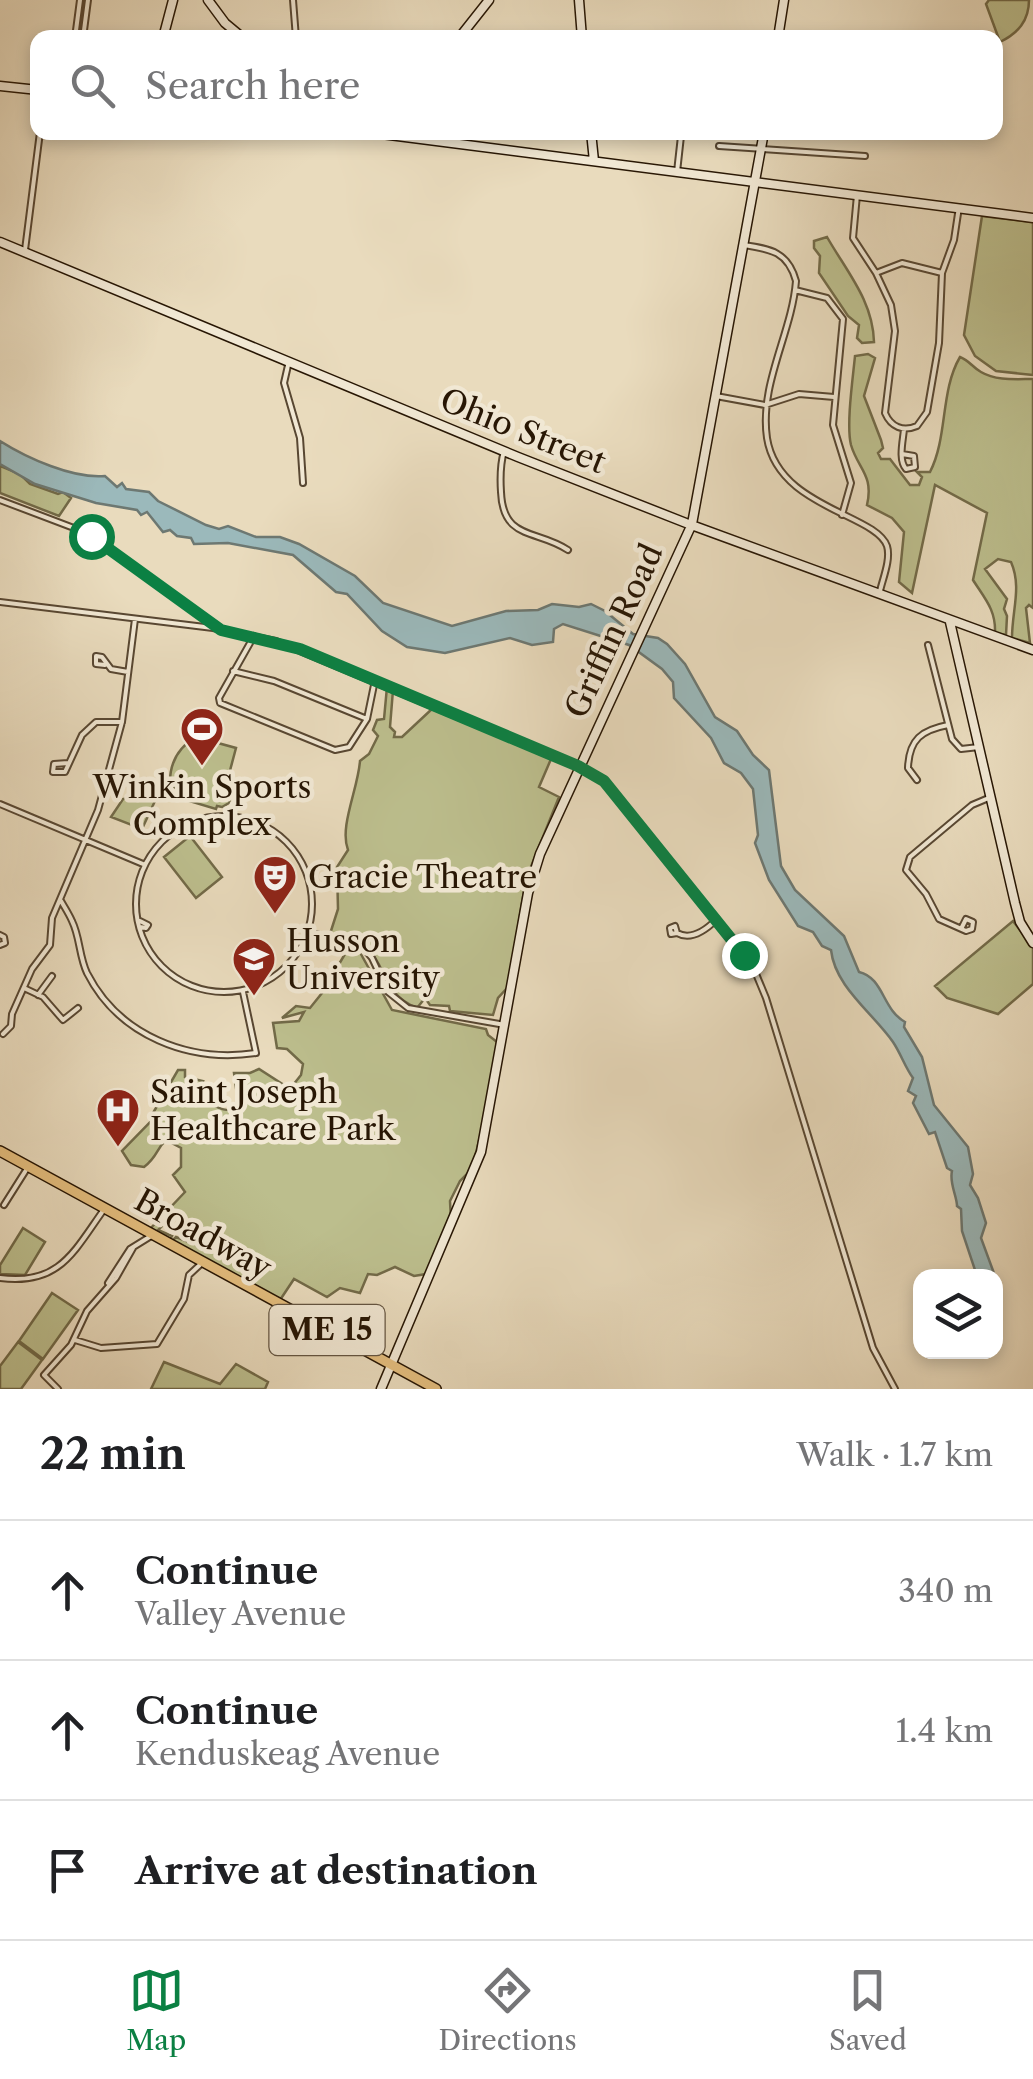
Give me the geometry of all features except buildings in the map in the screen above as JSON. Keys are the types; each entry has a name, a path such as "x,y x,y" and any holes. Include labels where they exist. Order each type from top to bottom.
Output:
{"main road":[{"path":"165,30 172,0"},
{"path":"210,0 235,30"},
{"path":"465,30 489,0"},
{"path":"576,0 578,30"},
{"path":"779,30 784,0"},
{"path":"0,86 30,89"},
{"path":"428,140 1033,218"},
{"path":"589,140 591,161"},
{"name":"Griffin Road","path":"380,1389 473,1176 489,1121 531,883 540,854 692,524 762,140"},
{"name":"Ohio Street","path":"0,242 504,451 950,622 1033,650"},
{"path":"950,622 1017,913 1033,943"},
{"name":"Broadway","path":"0,1151 436,1389"}],"street":[{"path":"77,30 80,0"},
{"path":"84,30 88,0"},
{"path":"293,0 295,30"},
{"path":"25,250 39,140"},
{"path":"677,172 681,140"},
{"path":"719,146 866,156"},
{"path":"857,195 852,238 876,273 891,305 895,331 884,409 890,422 904,429 917,426 927,412 939,343 942,272 954,240 959,208"},
{"path":"744,246 778,252 793,269 795,290 766,405 767,442 786,476 813,500 880,534 889,553 879,595"},
{"path":"876,273 902,264 942,272"},
{"path":"795,290 828,298 843,320 833,425 851,483 842,515"},
{"path":"290,362 284,382 300,438 304,483"},
{"path":"716,396 766,405 800,394 834,397"},
{"path":"902,454 904,429"},
{"path":"504,451 500,470 502,512 506,520 568,550"},
{"path":"0,500 84,531 221,630"},
{"path":"0,602 221,630 300,649 578,766 604,781 754,969 873,1348 894,1389"},
{"path":"135,619 122,722 98,810 62,892 62,901 93,982 111,1007 158,1041 202,1054 256,1053 242,990"},
{"path":"254,636 218,698 224,708 276,724 335,750 349,747 368,719 375,680"},
{"path":"928,645 956,746 979,747"},
{"path":"105,665 128,672"},
{"path":"233,670 274,681 368,719"},
{"path":"68,763 89,727 104,720 122,722"},
{"path":"918,780 908,768 913,741 927,729 948,725"},
{"path":"962,927 940,920 926,894 907,873 906,864 972,805 990,798"},
{"path":"0,804 145,865"},
{"path":"217,816 255,822 286,841 304,867 312,899 307,932 297,953 281,970 242,990 199,988 174,976 153,956 140,924 138,894 145,865 166,838 186,824 217,816"},
{"path":"3,1034 11,1026 32,969 50,945 52,918 62,901"},
{"path":"676,933 685,937 696,934 717,920"},
{"path":"307,932 361,945 372,958 388,992 408,1008 506,1023"},
{"path":"0,935 5,943 0,945"},
{"path":"38,994 52,976"},
{"path":"24,988 38,994 63,1020 78,1008"},
{"path":"4,1204 28,1167"},
{"path":"0,1278 16,1280 56,1271 105,1208"},
{"path":"139,1244 148,1233"},
{"path":"58,1389 44,1376 74,1340 87,1311 115,1270 148,1233"},
{"path":"74,1340 100,1348 157,1344 184,1299 186,1282 200,1260"}],"green space":[{"path":"989,0 1029,0 1021,26 1003,40 1003,30 996,30 986,4"},
{"path":"982,216 1033,222 1033,375 996,371 975,356 964,335"},
{"path":"827,237 864,300 874,342 862,343 857,338 859,325 848,316 819,273 820,256 814,241"},
{"path":"868,354 875,358 864,396 883,448 878,453 881,459 890,459 910,485 919,485 922,477 917,472 930,472 936,458 949,384 960,357 993,377 1033,379 1033,608 1026,608 1030,643 1012,638 1016,590 1011,562 998,559 985,569 1007,599 1006,635 995,633 992,611 973,580 987,513 935,485 912,593 899,582 904,532 892,518 867,505 867,479 851,445 855,356"},
{"path":"0,466 20,474 30,484 58,494 63,492 71,498 59,516 0,493"},
{"path":"387,687 393,690 390,727 394,737 402,737 433,708 551,759 539,787 559,797 526,879 508,987 498,998 493,1015 450,1011 449,1006 430,1005 425,998 417,1008 392,990 365,946 330,934 338,909 337,867 348,850 347,819 360,761 369,754 378,736 373,730 377,720 384,719"},
{"name":"Winkin Sports Complex","path":"196,737 236,748 228,778 234,782 229,803 216,809 189,801 191,792 170,786 175,757"},
{"path":"141,795 155,801 142,829 111,817 123,799"},
{"path":"190,836 222,877 196,898 164,857"},
{"path":"1013,921 1033,947 1033,984 998,1014 947,998 935,986"},
{"path":"326,941 357,947 392,1010 486,1029 497,1042 489,1100 472,1169 460,1181 450,1201 451,1221 426,1274 414,1276 395,1267 377,1275 368,1274 360,1293 340,1288 327,1297 294,1279 280,1300 172,1241 176,1237 189,1242 200,1234 202,1227 173,1215 158,1230 172,1236 169,1241 148,1231 185,1192 173,1175 181,1167 181,1148 166,1140 144,1167 131,1165 122,1151 154,1118 153,1113 178,1070 185,1070 185,1077 203,1081 200,1087 206,1098 226,1110 239,1110 234,1073 259,1069 284,1085 293,1085 303,1064 287,1049 277,1048 273,1023 299,1021 304,1012 282,1018 296,1006 310,1008 322,993 345,954 324,944"},
{"path":"23,1228 45,1242 25,1275 0,1274 0,1265"},
{"path":"52,1293 78,1310 43,1359 19,1341"},
{"path":"18,1342 42,1360 21,1389 0,1389 0,1366"},
{"path":"164,1362 220,1384 236,1364 268,1382 265,1389 151,1389"}],"water":[{"path":"0,441 51,466 105,476 117,487 122,483 126,489 149,492 158,501 206,525 219,529 228,526 256,537 280,537 355,576 383,603 452,626 506,611 538,610 552,604 591,604 633,634 658,638 667,644 685,664 715,717 737,731 769,770 781,866 795,890 844,936 859,972 874,981 892,1010 905,1022 904,1027 922,1057 934,1105 968,1147 973,1174 970,1185 986,1223 981,1238 992,1269 975,1269 962,1231 952,1171 947,1168 935,1132 929,1134 913,1103 916,1096 908,1091 913,1078 885,1031 847,988 831,950 822,946 813,932 798,926 769,880 755,843 758,835 753,789 741,773 724,763 711,738 674,698 673,682 662,669 629,645 563,624 554,629 553,642 532,645 510,638 445,653 407,647 382,631 347,594 336,592 293,555 228,543 194,544 191,538 177,536 170,530 163,532 147,512 141,515 137,510 96,503 35,484 0,464"}],"place":[{"name":"Winkin Sports Complex","path":"202,767"},
{"name":"Gracie Theatre","path":"275,915"},
{"name":"Husson University","path":"254,997"},
{"name":"Saint Joseph Healthcare Park","path":"118,1148"}],"route":[{"path":"91,536 221,630 307,652 578,766 604,781 744,955"}]}
